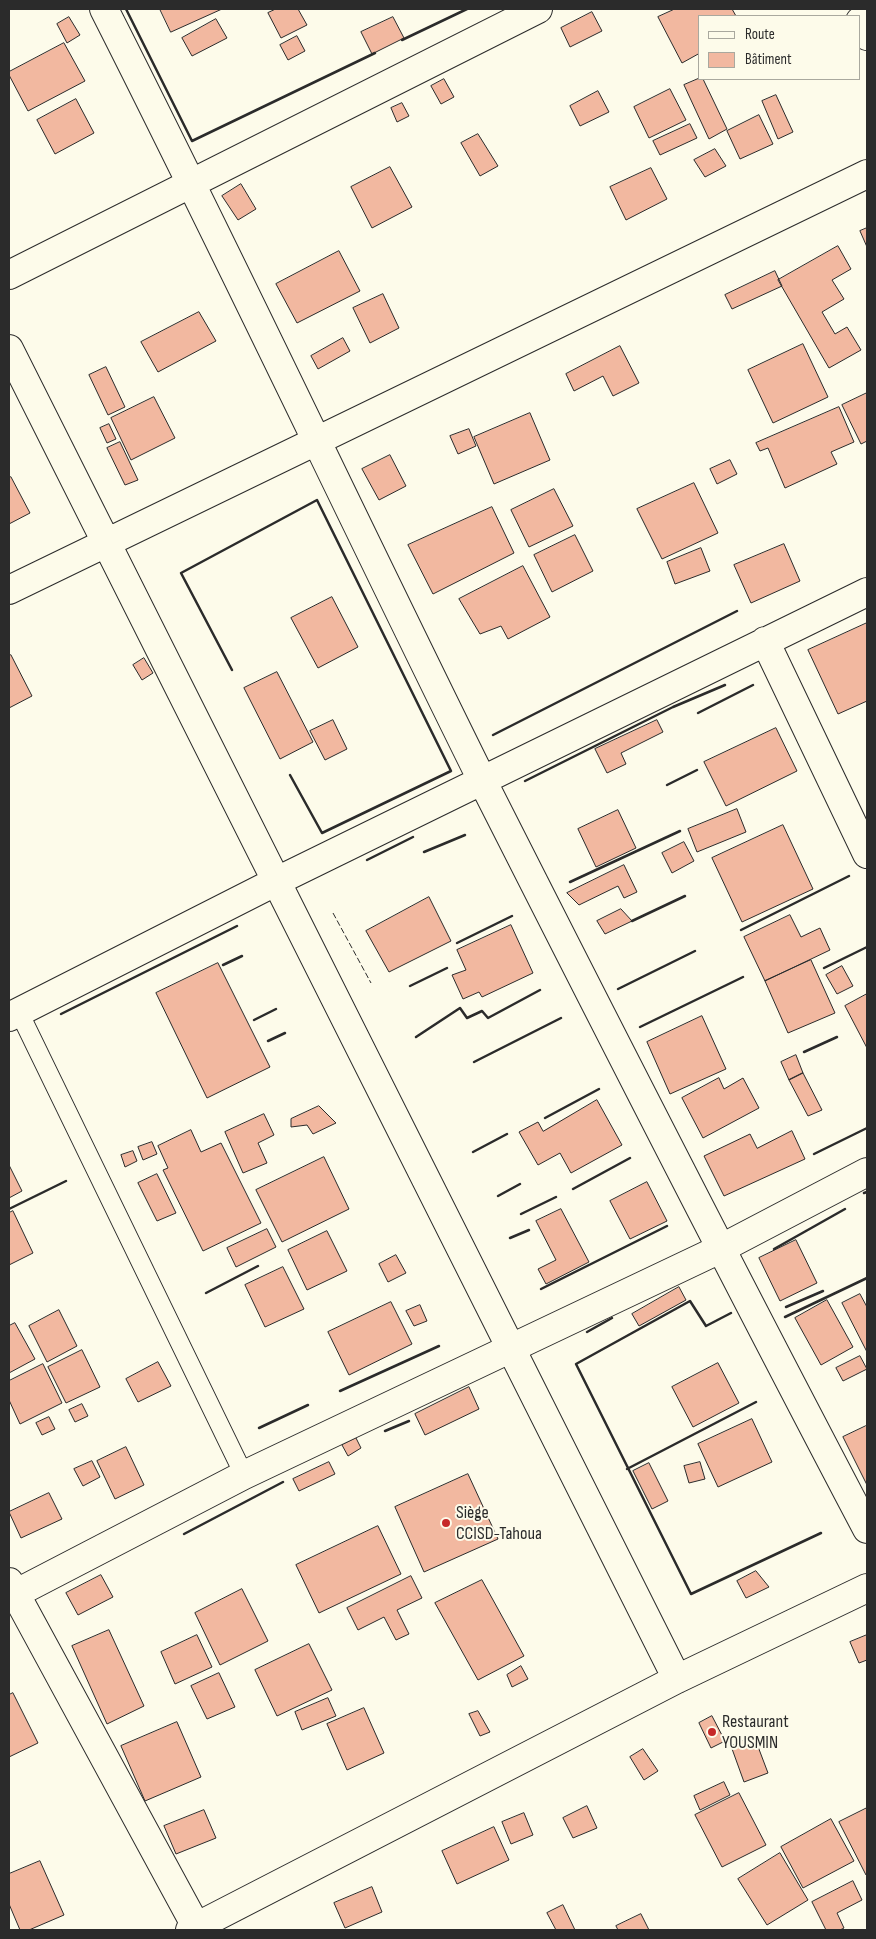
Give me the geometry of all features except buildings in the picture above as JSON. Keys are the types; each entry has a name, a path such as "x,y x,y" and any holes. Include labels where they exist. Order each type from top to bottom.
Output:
{"street":[{"path":"104,9 192,183 483,781 720,1249 867,1529"},
{"path":"9,275 538,9"},
{"path":"861,23 867,36"},
{"path":"9,590 867,174"},
{"path":"9,350 677,1679"},
{"path":"14,1015 276,881 867,592"},
{"path":"765,641 867,854"},
{"path":"867,1172 720,1249 244,1475 11,1591 195,1929 677,1679 867,1588"}],"lane":[{"path":"14,1015 244,1475"}],"fence":[{"path":"333,913 371,983"}],"wall":[{"path":"126,9 192,141 375,53"},
{"path":"402,40 467,9"},
{"path":"232,670 181,573 317,500 451,771 322,833 290,775"},
{"path":"493,735 737,611"},
{"path":"525,781 673,707 725,685"},
{"path":"698,713 753,685"},
{"path":"667,785 697,770"},
{"path":"570,882 680,831"},
{"path":"424,852 465,835"},
{"path":"367,860 413,837"},
{"path":"741,930 849,876"},
{"path":"632,921 685,896"},
{"path":"457,943 512,916"},
{"path":"61,1014 237,926"},
{"path":"824,968 867,947"},
{"path":"618,989 695,951"},
{"path":"223,965 242,956"},
{"path":"410,986 447,968"},
{"path":"640,1027 743,977"},
{"path":"416,1037 460,1008 467,1018 482,1011 488,1018 540,990"},
{"path":"254,1020 276,1009"},
{"path":"474,1062 561,1018"},
{"path":"268,1041 285,1033"},
{"path":"804,1052 837,1037"},
{"path":"545,1118 599,1089"},
{"path":"814,1154 867,1128"},
{"path":"473,1152 507,1134"},
{"path":"573,1189 630,1158"},
{"path":"9,1209 66,1181"},
{"path":"498,1196 520,1184"},
{"path":"521,1214 556,1197"},
{"path":"774,1249 845,1209"},
{"path":"541,1289 667,1226"},
{"path":"510,1238 529,1230"},
{"path":"206,1293 258,1266"},
{"path":"785,1317 867,1278"},
{"path":"786,1307 823,1291"},
{"path":"731,1313 706,1326 690,1301 576,1364 691,1594 821,1533"},
{"path":"587,1332 612,1318"},
{"path":"340,1391 439,1346"},
{"path":"627,1469 756,1402"},
{"path":"259,1428 308,1405"},
{"path":"385,1431 409,1421"},
{"path":"184,1534 283,1482"}],"place":[{"name":"Siège CCISD-Tahoua","path":"446,1523"},
{"name":"Restaurant YOUSMIN","path":"712,1732"}]}
